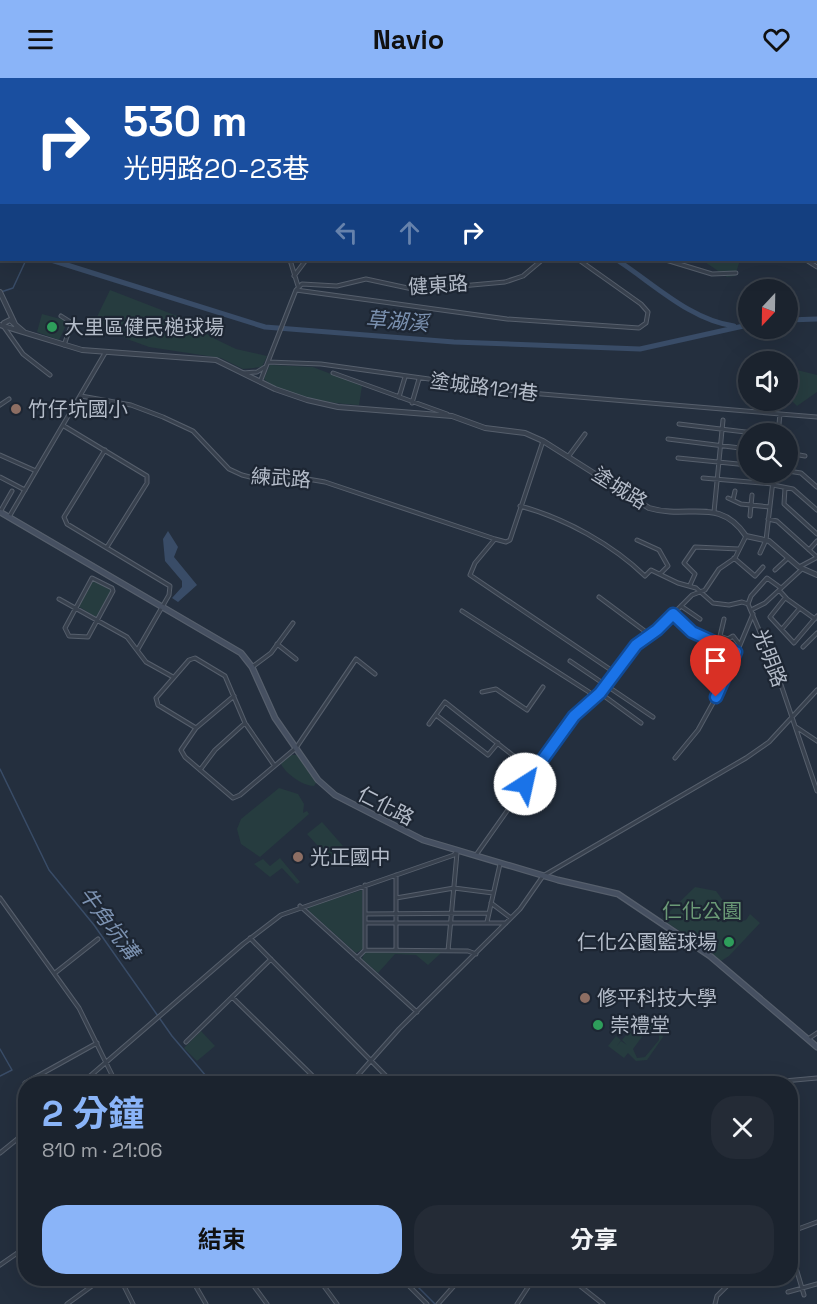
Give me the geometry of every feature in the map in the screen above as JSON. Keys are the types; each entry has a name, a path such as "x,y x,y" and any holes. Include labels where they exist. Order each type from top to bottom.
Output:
{"main road":[{"name":"仁化路","path":"0,512 237,650 252,668 267,706 322,785 335,795 409,835 543,876 602,888 627,899 710,956 817,1047"}],"street":[{"path":"4,325 64,345 105,353 214,359 260,382 297,288 290,261"},
{"path":"294,276 305,261"},
{"name":"健東路","path":"297,288 304,284 337,286 366,279 417,290 505,282 523,276 541,261"},
{"path":"297,288 403,307 507,319 639,328 646,323 648,317 646,308 580,261"},
{"path":"669,261 706,273 736,273"},
{"path":"1,292 16,326"},
{"path":"8,310 4,325 23,354 50,375"},
{"path":"61,316 72,323 64,345"},
{"path":"4,325 8,320 27,333"},
{"path":"9,517 105,353"},
{"path":"242,373 257,372 268,363"},
{"name":"塗城路121巷","path":"268,363 321,364 405,378 530,393 817,417"},
{"name":"塗城路","path":"333,373 485,428 525,433 543,441 649,508 665,512 714,512"},
{"path":"399,397 405,378"},
{"path":"412,403 419,379"},
{"name":"塗城路","path":"260,382 307,400 338,407 448,415"},
{"name":"練武路","path":"81,396 131,405 193,431 229,469 242,475 258,478 290,476 325,482 495,539"},
{"path":"0,405 9,399"},
{"path":"779,423 780,414"},
{"path":"723,420 714,512 735,521 746,536 766,540 801,568 817,575"},
{"path":"679,424 738,431"},
{"path":"64,426 143,472 148,479 107,547"},
{"path":"568,457 585,434"},
{"path":"668,440 738,448"},
{"path":"543,441 510,540 506,542 495,539 475,563 470,575 614,672"},
{"path":"105,450 64,518 67,524 169,584 171,592 138,649"},
{"path":"798,455 805,456"},
{"path":"0,456 36,471"},
{"path":"678,458 738,464"},
{"path":"798,473 817,487"},
{"path":"0,477 25,490"},
{"path":"703,478 793,489 817,510"},
{"path":"762,552 766,540 773,485"},
{"path":"785,488 784,504 817,534"},
{"path":"0,512 12,491"},
{"path":"734,500 735,491"},
{"path":"750,516 752,495"},
{"path":"728,498 751,505 770,507"},
{"path":"520,506 552,517 624,555 645,576 651,570 672,581 699,590 711,602 721,605 742,602 748,604 753,612 801,568 817,557 777,521 768,519"},
{"path":"475,857 574,716 595,699 636,645 699,590 705,590 721,567 734,558 746,536"},
{"path":"637,540 662,554 668,566 660,574"},
{"path":"809,550 817,542"},
{"path":"690,586 695,574 684,563 695,547 739,549"},
{"path":"734,558 764,581"},
{"path":"776,570 788,558"},
{"path":"756,575 763,567"},
{"path":"92,578 96,578 113,591 98,621 86,638 69,636 65,628 92,578"},
{"path":"748,604 751,596 764,581 770,578 785,598 799,609 816,617 794,643 770,617 785,598"},
{"path":"599,597 650,635"},
{"path":"59,599 129,639 147,662 173,677"},
{"path":"681,606 700,619"},
{"path":"782,629 799,609"},
{"path":"462,611 589,692 595,699"},
{"name":"光明路","path":"675,758 698,730 724,683 753,612"},
{"name":"光明路","path":"753,612 817,791"},
{"path":"673,614 692,632 736,652"},
{"path":"724,619 720,636 728,639 733,636 739,644"},
{"path":"252,668 266,658 293,623"},
{"path":"803,647 816,635"},
{"path":"277,644 296,660"},
{"path":"196,728 157,703 157,694 189,660 197,658 223,674 245,723 274,765"},
{"path":"234,696 196,728 181,750 200,770 233,798 296,748 356,659 375,674"},
{"path":"570,661 653,717"},
{"path":"482,692 496,689 527,710 543,687"},
{"path":"357,1076 511,918 543,876 746,758 769,742 817,690"},
{"path":"600,693 641,723"},
{"path":"429,724 445,702 534,772"},
{"path":"436,716 488,755 498,742"},
{"path":"200,770 215,750 245,723"},
{"path":"795,726 817,741"},
{"path":"90,1076 250,938 281,915 300,906 454,855 457,851"},
{"path":"448,951 457,851"},
{"path":"487,922 500,864"},
{"path":"396,875 396,950"},
{"path":"357,958 365,950 365,885"},
{"path":"396,898 454,888 493,894"},
{"path":"0,898 79,1008 113,1076"},
{"path":"491,903 511,918"},
{"path":"300,906 417,1012"},
{"path":"365,914 488,913"},
{"path":"366,922 506,923"},
{"path":"250,938 386,1076"},
{"path":"54,973 98,939"},
{"path":"365,950 448,951 476,954"},
{"path":"186,1042 271,959"},
{"path":"232,997 313,1076"},
{"path":"807,1040 817,1033"},
{"path":"38,1076 97,1043"},
{"path":"798,1080 817,1078"},
{"path":"0,1153 18,1138"},
{"path":"798,1229 817,1222"},
{"path":"0,1265 18,1253"},
{"path":"798,1276 804,1295"},
{"path":"788,1292 817,1284"},
{"path":"67,1304 92,1286"},
{"path":"124,1286 133,1304"},
{"path":"196,1286 206,1304"},
{"path":"254,1286 267,1304"},
{"path":"324,1286 338,1304"},
{"path":"409,1286 427,1304"},
{"path":"439,1304 454,1286"},
{"path":"517,1304 529,1286"},
{"path":"580,1286 603,1304"},
{"path":"715,1304 717,1296 727,1286"}],"green space":[{"path":"703,261 740,261 735,276 727,277"},
{"path":"110,290 190,321 211,337 236,349 267,356 262,367 243,369 221,358 149,347 127,339 95,321"},
{"name":"大里區健民槌球場","path":"42,314 68,321 59,340 37,332"},
{"path":"270,365 313,367 362,386 359,405 323,401 283,390 264,379"},
{"path":"798,370 817,375 817,392 798,405"},
{"path":"95,580 109,587 111,591 96,617 78,606 91,582"},
{"path":"289,755 297,755 316,783 314,786 300,782 283,768 281,764"},
{"path":"279,788 298,794 304,804 303,813 307,811 309,814 260,857 241,844 237,829 241,819"},
{"path":"322,822 343,846 329,858 307,834"},
{"path":"280,858 300,882 297,884 282,868 270,877 254,864 263,859 270,866"},
{"name":"仁化公園","path":"695,887 716,891 739,922 746,920 750,914 760,923 729,956 721,961 704,947 710,940 701,934 693,940 662,919"},
{"path":"362,890 363,949 356,953 308,910 309,907"},
{"path":"365,952 441,953 428,965 416,955 395,954 378,973 362,959"},
{"path":"651,1016 654,1018 651,1023 660,1026 663,1037 647,1060 636,1061 628,1053 624,1058 608,1046 616,1036 621,1040 617,1046 621,1041 627,1045 622,1040 630,1030 636,1035","holes":["654,1028 659,1033 659,1040 645,1057 637,1058 633,1049 647,1030"]},
{"path":"201,1031 215,1046 197,1061 184,1048"}],"water":[{"path":"168,531 178,547 174,557 197,585 178,602 172,598 182,587 182,581 165,561 163,539"}],"waterway":[{"path":"1,292 13,288 26,261"},
{"name":"草湖溪","path":"54,261 265,327 454,342 640,349 738,327"},
{"path":"618,261 687,309 734,326"},
{"name":"草湖溪","path":"798,320 817,319"},
{"name":"牛角坑溝","path":"0,769 49,870 94,925 172,1036 206,1076"},
{"path":"0,1049 12,1070 0,1076"},
{"name":"牛角坑溝","path":"417,1286 435,1304"}],"place":[{"name":"大里區健民槌球場","path":"52,327"},
{"name":"竹仔坑國小","path":"16,409"},
{"name":"光正國中","path":"298,857"},
{"name":"仁化公園籃球場","path":"729,942"},
{"name":"修平科技大學","path":"585,998"},
{"name":"崇禮堂","path":"598,1025"}],"route":[{"path":"525,784 574,716 600,693 636,645 657,630 673,614 683,626 692,632 736,652 716,697"}]}
